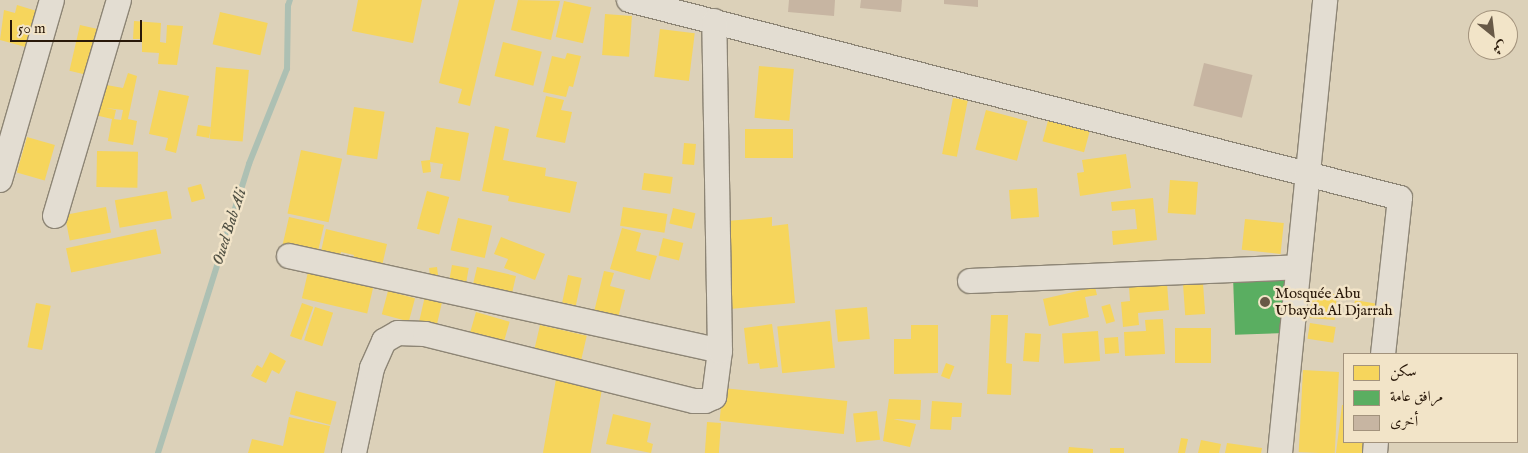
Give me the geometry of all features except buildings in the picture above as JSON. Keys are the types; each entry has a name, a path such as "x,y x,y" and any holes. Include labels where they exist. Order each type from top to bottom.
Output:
{"street":[{"path":"0,180 52,0"},
{"path":"55,216 119,0"},
{"path":"630,0 1308,172 1400,198 1383,353"},
{"path":"1280,453 1325,0"},
{"path":"354,453 372,368 384,341 398,333 425,334 694,401 706,402 714,397 720,351 714,21"},
{"path":"289,256 720,351"},
{"path":"970,281 1298,267"}],"waterway":[{"name":"Oued Bab Ali","path":"158,453 249,164 287,69 288,6 290,0"}],"place":[{"name":"Mosquée Abu Ubayda Al Djarrah","path":"1265,302"}]}
